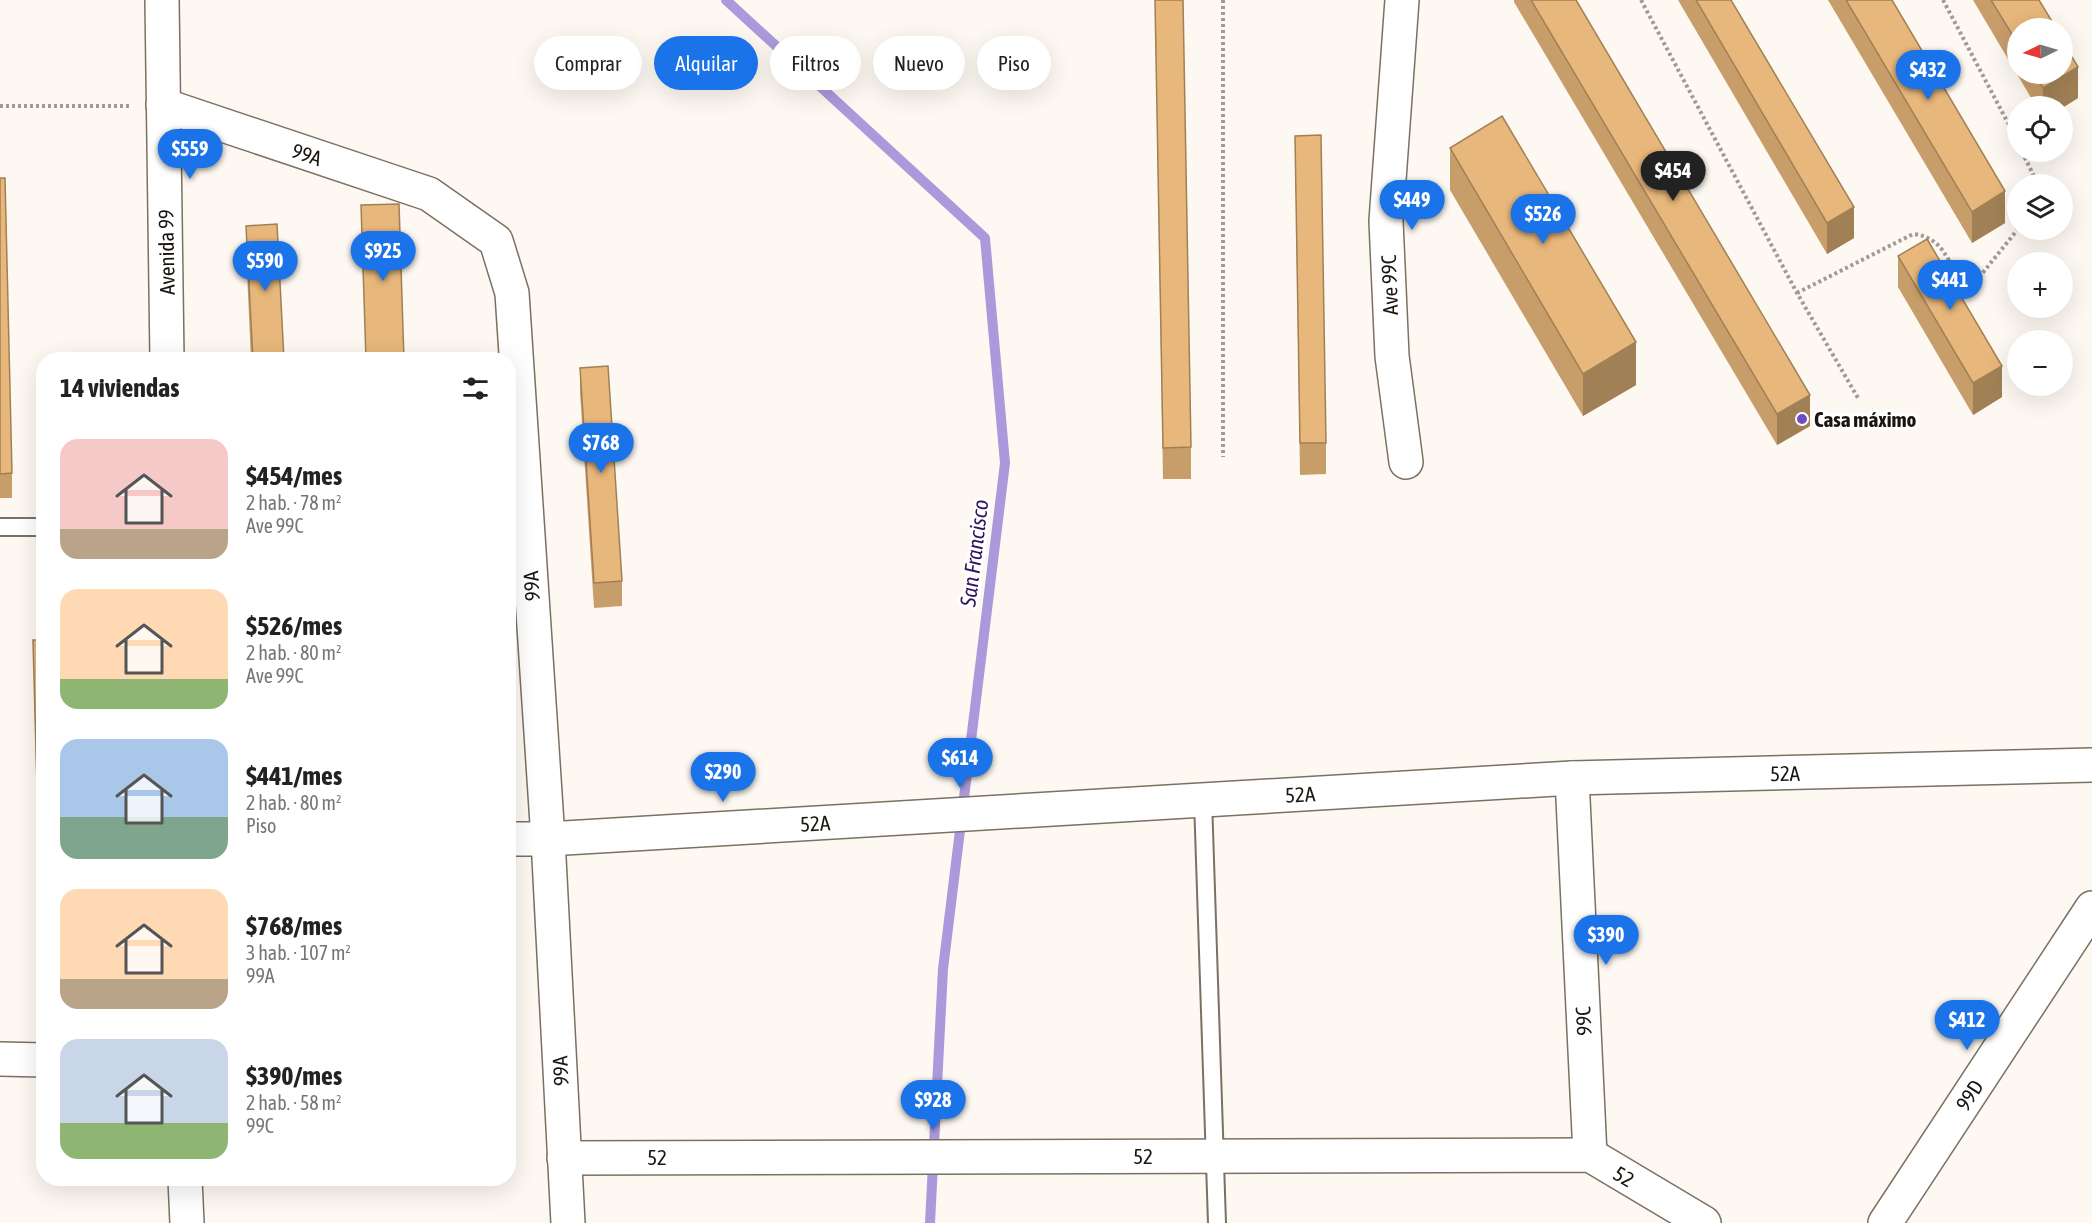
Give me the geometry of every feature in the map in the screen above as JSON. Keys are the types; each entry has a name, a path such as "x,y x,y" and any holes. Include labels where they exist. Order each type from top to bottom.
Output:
{"street":[{"name":"Avenida 99","path":"162,0 168,352"},
{"name":"Ave 99C","path":"1402,0 1386,221 1392,356 1406,462"},
{"name":"99A","path":"164,105 429,194 496,241 512,293 516,352"},
{"name":"99A","path":"516,354 548,838 568,1223"},
{"name":"52A","path":"516,839 1572,778 2092,765"},
{"name":"99C","path":"1572,778 1590,1155"},
{"name":"99D","path":"1885,1223 2092,908"},
{"path":"0,1059 36,1060"},
{"name":"52","path":"564,1158 1590,1155 1704,1223"},
{"path":"185,1186 187,1223"}],"lane":[{"path":"0,527 36,527"},
{"path":"1203,800 1217,1223"}],"path":[{"path":"1223,0 1223,457"},
{"path":"1641,0 1797,293 1858,398"},
{"path":"1944,0 2007,121"},
{"path":"0,106 164,105"},
{"path":"1797,293 1913,234 1925,236 1937,242 1960,281 1969,284 1977,280 2009,240"}],"building":[{"path":"1155,0 1183,0 1191,447 1163,448"},
{"path":"1531,0 1576,0 1810,395 1777,414"},
{"path":"1696,0 1731,0 1854,207 1827,223"},
{"path":"1846,0 1892,0 2005,191 1972,212"},
{"path":"1991,0 2039,0 2050,18 2007,18 2007,26"},
{"path":"2073,59 2078,67 2073,70"},
{"path":"1502,116 1636,342 1583,374 1450,148"},
{"path":"1321,135 1326,443 1300,443 1295,136"},
{"path":"0,178 5,178 12,473 0,474"},
{"path":"399,204 404,352 366,352 361,205"},
{"path":"277,224 284,352 253,352 246,226"},
{"path":"1927,239 2002,366 1973,383 1898,256"},
{"path":"608,366 622,581 594,583 580,368"},
{"path":"33,640 36,640 36,750"}],"waterway":[{"name":"San Francisco","path":"726,0 985,238 1005,463 943,969 930,1223"}],"place":[{"name":"Casa máximo","path":"1802,419"}]}
